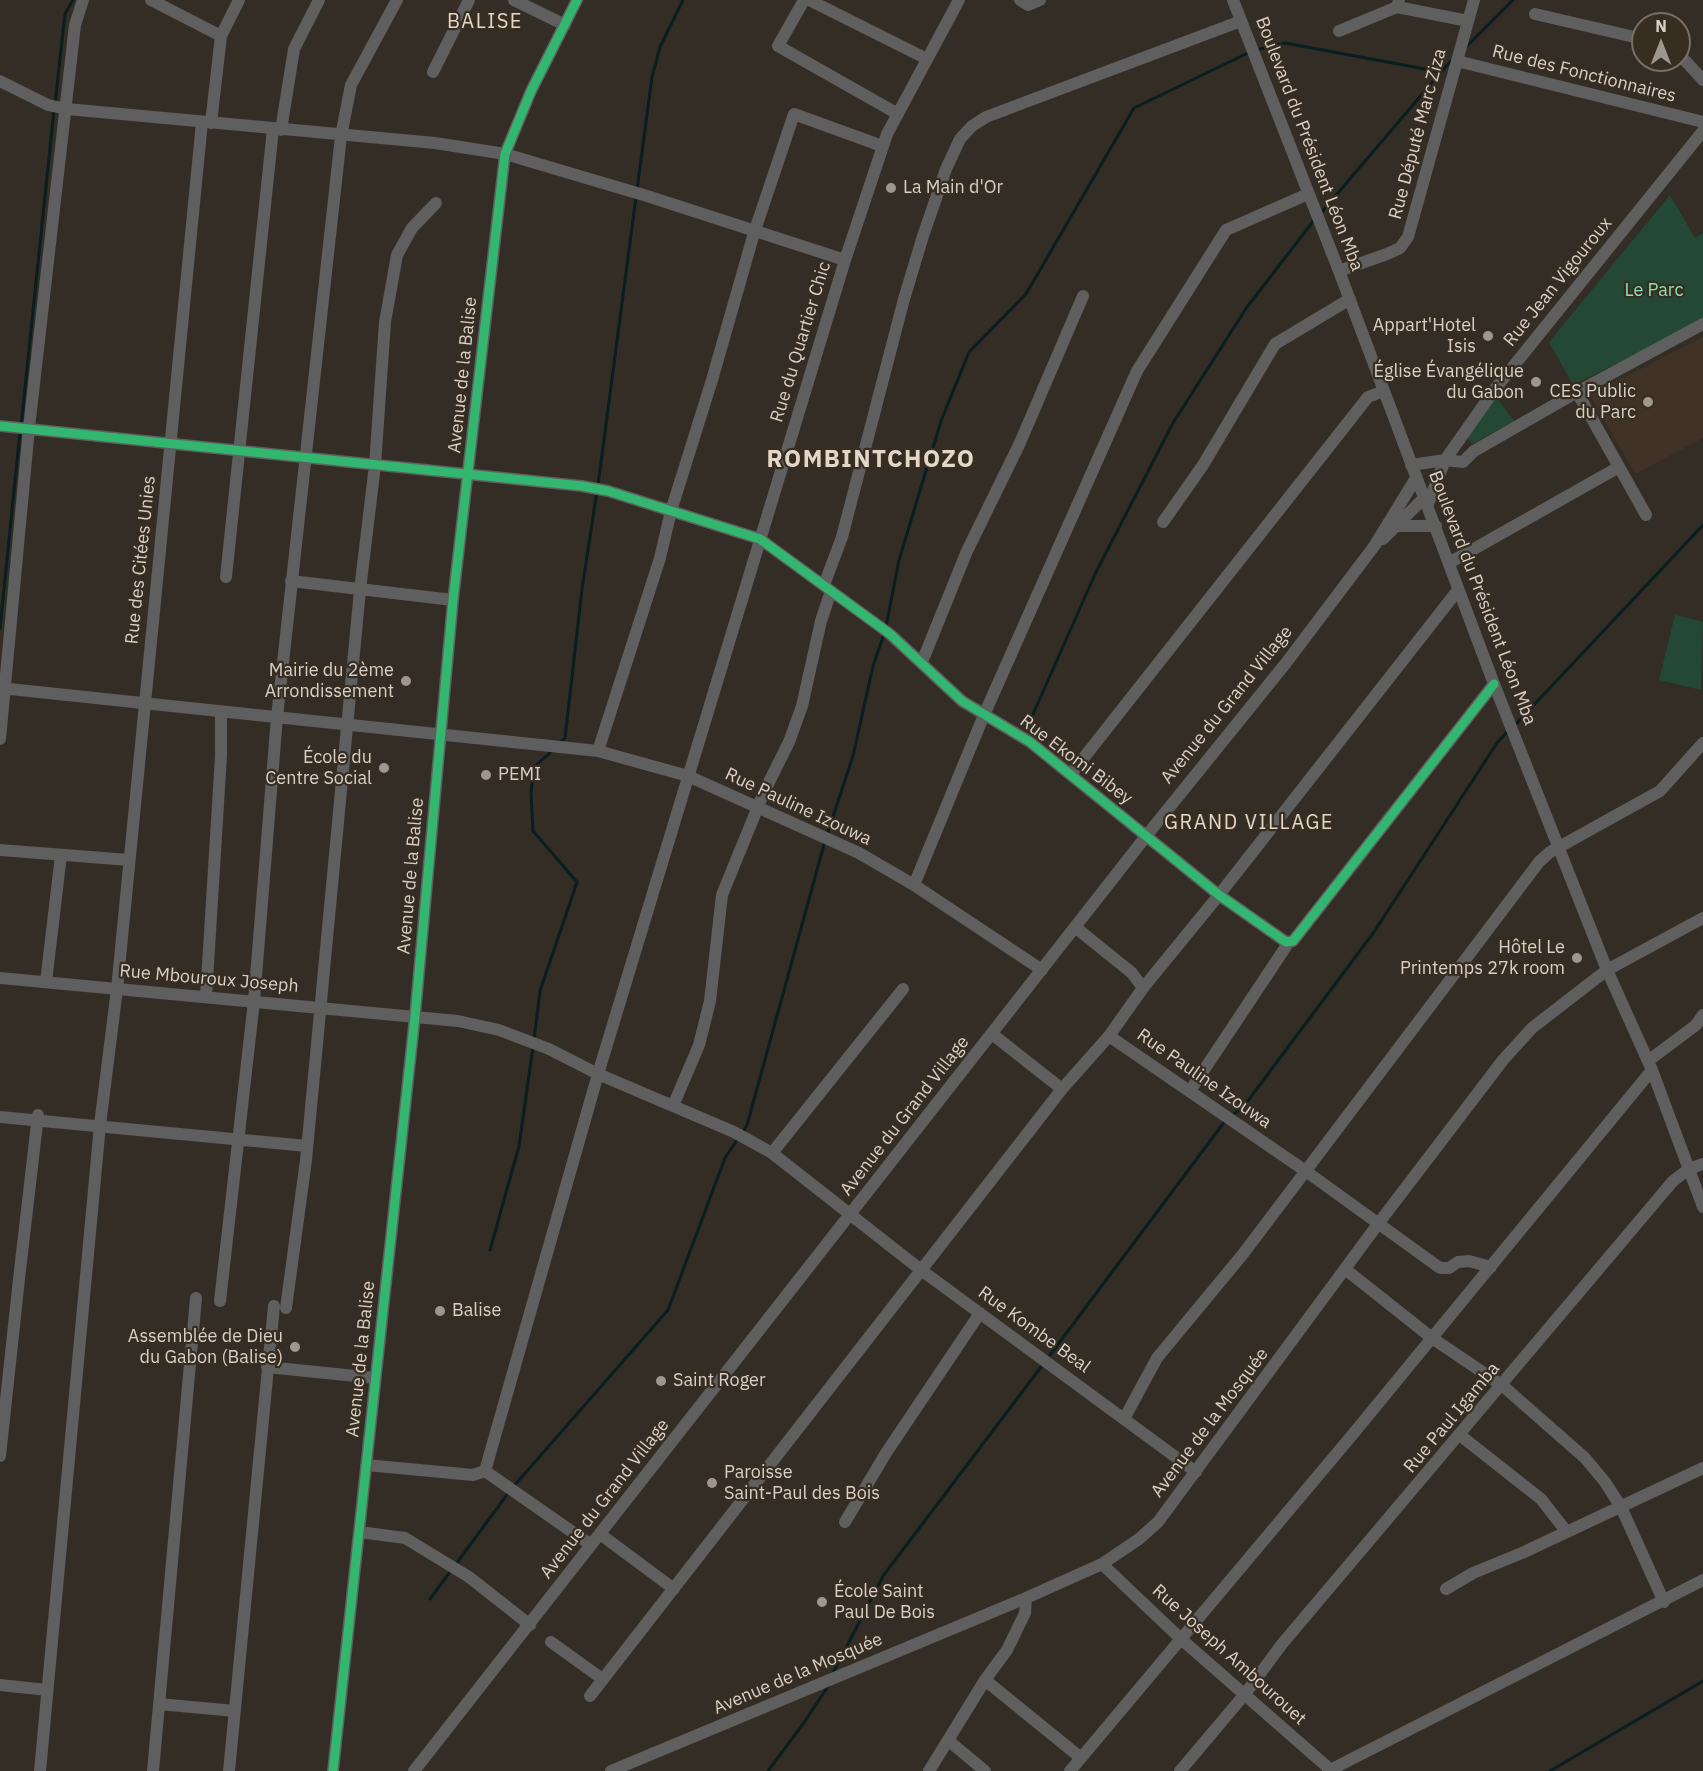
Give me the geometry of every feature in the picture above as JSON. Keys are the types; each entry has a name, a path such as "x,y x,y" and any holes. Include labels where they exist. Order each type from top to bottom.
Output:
{"street":[{"path":"0,739 23,428 57,107 75,25 83,0"},
{"name":"Rue des Citées Unies","path":"40,1771 100,1125 117,989 144,705 207,122 220,36 239,0"},
{"path":"226,577 277,129 294,49 319,0"},
{"path":"220,1301 254,1001 277,717 291,581 341,136 351,85 397,0"},
{"path":"433,72 469,0"},
{"path":"514,0 565,25"},
{"name":"Avenue de la Balise","path":"333,1771 415,1016 453,600 505,154 531,91 577,0"},
{"path":"804,0 778,46 898,114"},
{"path":"809,0 927,59"},
{"path":"1020,0 1028,5 1040,0"},
{"name":"Boulevard du Président Léon Mba","path":"1233,0 1339,270 1494,684 1561,847 1607,970 1650,1066 1703,1207"},
{"name":"Rue Député Marc Ziza","path":"1339,270 1400,248 1408,237 1474,0"},
{"path":"158,2 220,36"},
{"name":"Rue du Quartier Chic","path":"485,1471 598,1074 845,260 882,146 954,2"},
{"path":"1339,31 1398,4 1468,21"},
{"path":"1535,14 1631,36"},
{"path":"673,1106 699,1044 710,1001 722,895 758,808 789,742 802,706 827,588 920,246 946,169 960,139 972,126 986,117 1241,21"},
{"name":"Rue des Fonctionnaires","path":"1457,59 1703,122"},
{"path":"1691,67 1703,80"},
{"path":"0,81 57,107 341,136 435,143 505,154 628,190 754,233 845,260"},
{"path":"598,751 660,558 671,511 712,380 754,233 794,114 882,146"},
{"name":"Rue Jean Vigouroux","path":"1426,500 1445,460 1495,389 1703,131"},
{"path":"914,885 984,715 1147,353 1226,230 1308,194"},
{"path":"229,1771 267,1367 280,1307 307,1146 360,590 375,465 385,322 398,255 412,228 436,203"},
{"path":"922,663 968,550 1018,445 1083,296"},
{"path":"1163,522 1203,465 1275,344 1350,299"},
{"path":"1411,465 1445,460 1462,462 1474,451 1577,392 1703,324"},
{"path":"1071,774 1368,397 1384,391"},
{"path":"1577,392 1646,515"},
{"name":"Rue Ekomi Bibey","path":"0,426 582,486 608,491 760,538 879,625 962,701 1030,742 1220,895 1281,940 1290,942"},
{"path":"1449,563 1619,466"},
{"name":"Avenue du Grand Village","path":"414,1771 852,1215 1147,835 1286,663 1375,545 1416,478"},
{"path":"1375,545 1426,500"},
{"path":"1398,526 1436,526"},
{"path":"291,581 453,600"},
{"path":"1109,1036 1143,988 1220,895 1458,590"},
{"path":"1190,1091 1290,942 1494,684"},
{"path":"2,688 144,705 441,733"},
{"path":"206,997 221,756 221,712"},
{"name":"Rue Pauline Izouwa","path":"441,733 598,751 688,776 823,837 914,885 1042,970"},
{"path":"1124,1419 1157,1358 1243,1254 1539,862 1561,847 1660,791 1703,743"},
{"path":"0,850 129,860"},
{"path":"46,982 61,855"},
{"name":"Avenue de la Mosquée","path":"611,1771 1026,1598 1102,1564 1139,1539 1158,1522 1378,1224 1503,1060 1524,1036 1559,1005 1607,970 1703,918"},
{"path":"1075,927 1132,973 1143,988"},
{"name":"Rue Mbouroux Joseph","path":"0,978 319,1006 415,1016 489,1028 540,1046 673,1106"},
{"path":"772,1153 903,989"},
{"path":"1070,1771 1491,1267 1650,1066 1703,1016"},
{"path":"992,1034 1062,1089"},
{"name":"Rue Pauline Izouwa","path":"590,1696 601,1678 674,1589 1062,1089 1109,1036 1440,1268 1449,1268 1458,1262 1469,1261 1491,1267"},
{"name":"Rue Kombe Beal","path":"673,1106 739,1135 772,1153 921,1270 1196,1472"},
{"path":"0,1117 37,1117 307,1146"},
{"path":"0,1456 37,1117"},
{"path":"1689,1169 1703,1164"},
{"name":"Rue Paul Igamba","path":"1180,1771 1245,1694 1282,1644 1461,1436 1673,1181 1689,1169"},
{"path":"1345,1269 1432,1338 1503,1386 1585,1458 1605,1482 1621,1507 1664,1602"},
{"path":"153,1771 196,1298"},
{"path":"845,1522 886,1453 980,1313"},
{"path":"267,1367 375,1378"},
{"path":"1461,1436 1541,1499 1566,1531"},
{"path":"366,1465 473,1474 485,1471 591,1545"},
{"path":"1446,1589 1473,1573 1522,1553 1703,1468"},
{"path":"359,1532 405,1538 469,1577 530,1625"},
{"path":"600,1533 674,1589"},
{"name":"Rue Joseph Ambourouet","path":"1102,1564 1181,1639 1330,1770"},
{"path":"1330,1770 1664,1602 1703,1580"},
{"path":"929,1771 985,1680 1007,1650 1025,1613 1026,1598"},
{"path":"551,1642 601,1678"},
{"path":"985,1680 1081,1758"},
{"path":"0,1685 47,1690"},
{"path":"159,1704 235,1711"},
{"path":"949,1741 985,1771"}],"shaded area":[{"name":"CES Public du Parc","path":"1703,337 1703,438 1635,474 1590,395"}],"green space":[{"name":"Le Parc","path":"1670,195 1695,238 1703,233 1703,321 1573,385 1549,342"},
{"path":"1494,394 1514,421 1472,444 1464,433"},
{"path":"1675,615 1703,622 1701,690 1659,680"}],"waterway":[{"path":"55,104 65,14 73,0"},
{"path":"637,190 652,77 660,47 683,0"},
{"path":"1467,46 1513,0"},
{"path":"1256,50 1285,43 1441,72 1451,61"},
{"path":"886,627 899,560 941,421 969,352 1026,294 1134,108 1250,52"},
{"path":"1320,214 1441,72"},
{"path":"21,426 54,110"},
{"path":"598,485 636,197"},
{"path":"1026,730 1096,572 1173,423 1247,307 1315,219"},
{"path":"0,628 20,432"},
{"path":"559,744 565,738 582,589 597,491"},
{"path":"1515,725 1703,525"},
{"path":"827,835 853,756 873,666 884,634"},
{"path":"1233,1115 1244,1106 1374,932 1497,743 1508,731"},
{"path":"534,1040 540,991 577,882 533,831 531,793 534,767 552,751"},
{"path":"743,1132 747,1125 825,841"},
{"path":"490,1250 519,1146 533,1047"},
{"path":"1050,1355 1225,1121"},
{"path":"513,1487 668,1310 725,1158 739,1137"},
{"path":"833,1673 883,1576 1041,1367"},
{"path":"456,1564 509,1492"},
{"path":"430,1599 452,1569"},
{"path":"1550,1771 1703,1681"},
{"path":"768,1771 829,1685"}],"cycle path":[{"path":"333,1771 415,1016 453,600 505,154 531,91 577,0"},
{"path":"0,426 582,486 608,491 760,539 890,634 962,701 1030,742 1219,895 1286,942 1293,941 1494,684"}],"place":[{"name":"La Main d'Or","path":"891,188"},
{"name":"Appart'Hotel Isis","path":"1488,336"},
{"name":"Église Évangélique du Gabon","path":"1536,382"},
{"name":"CES Public du Parc","path":"1648,402"},
{"name":"Mairie du 2ème Arrondissement","path":"406,681"},
{"name":"École du Centre Social","path":"384,768"},
{"name":"PEMI","path":"486,775"},
{"name":"Hôtel Le Printemps 27k room","path":"1577,958"},
{"name":"Balise","path":"440,1311"},
{"name":"Assemblée de Dieu du Gabon (Balise)","path":"295,1347"},
{"name":"Saint Roger","path":"661,1381"},
{"name":"Paroisse Saint-Paul des Bois","path":"712,1483"},
{"name":"École Saint Paul De Bois","path":"822,1602"}],"district":[{"name":"BALISE","path":"485,22"},
{"name":"ROMBINTCHOZO","path":"871,460"},
{"name":"GRAND VILLAGE","path":"1249,823"}]}
